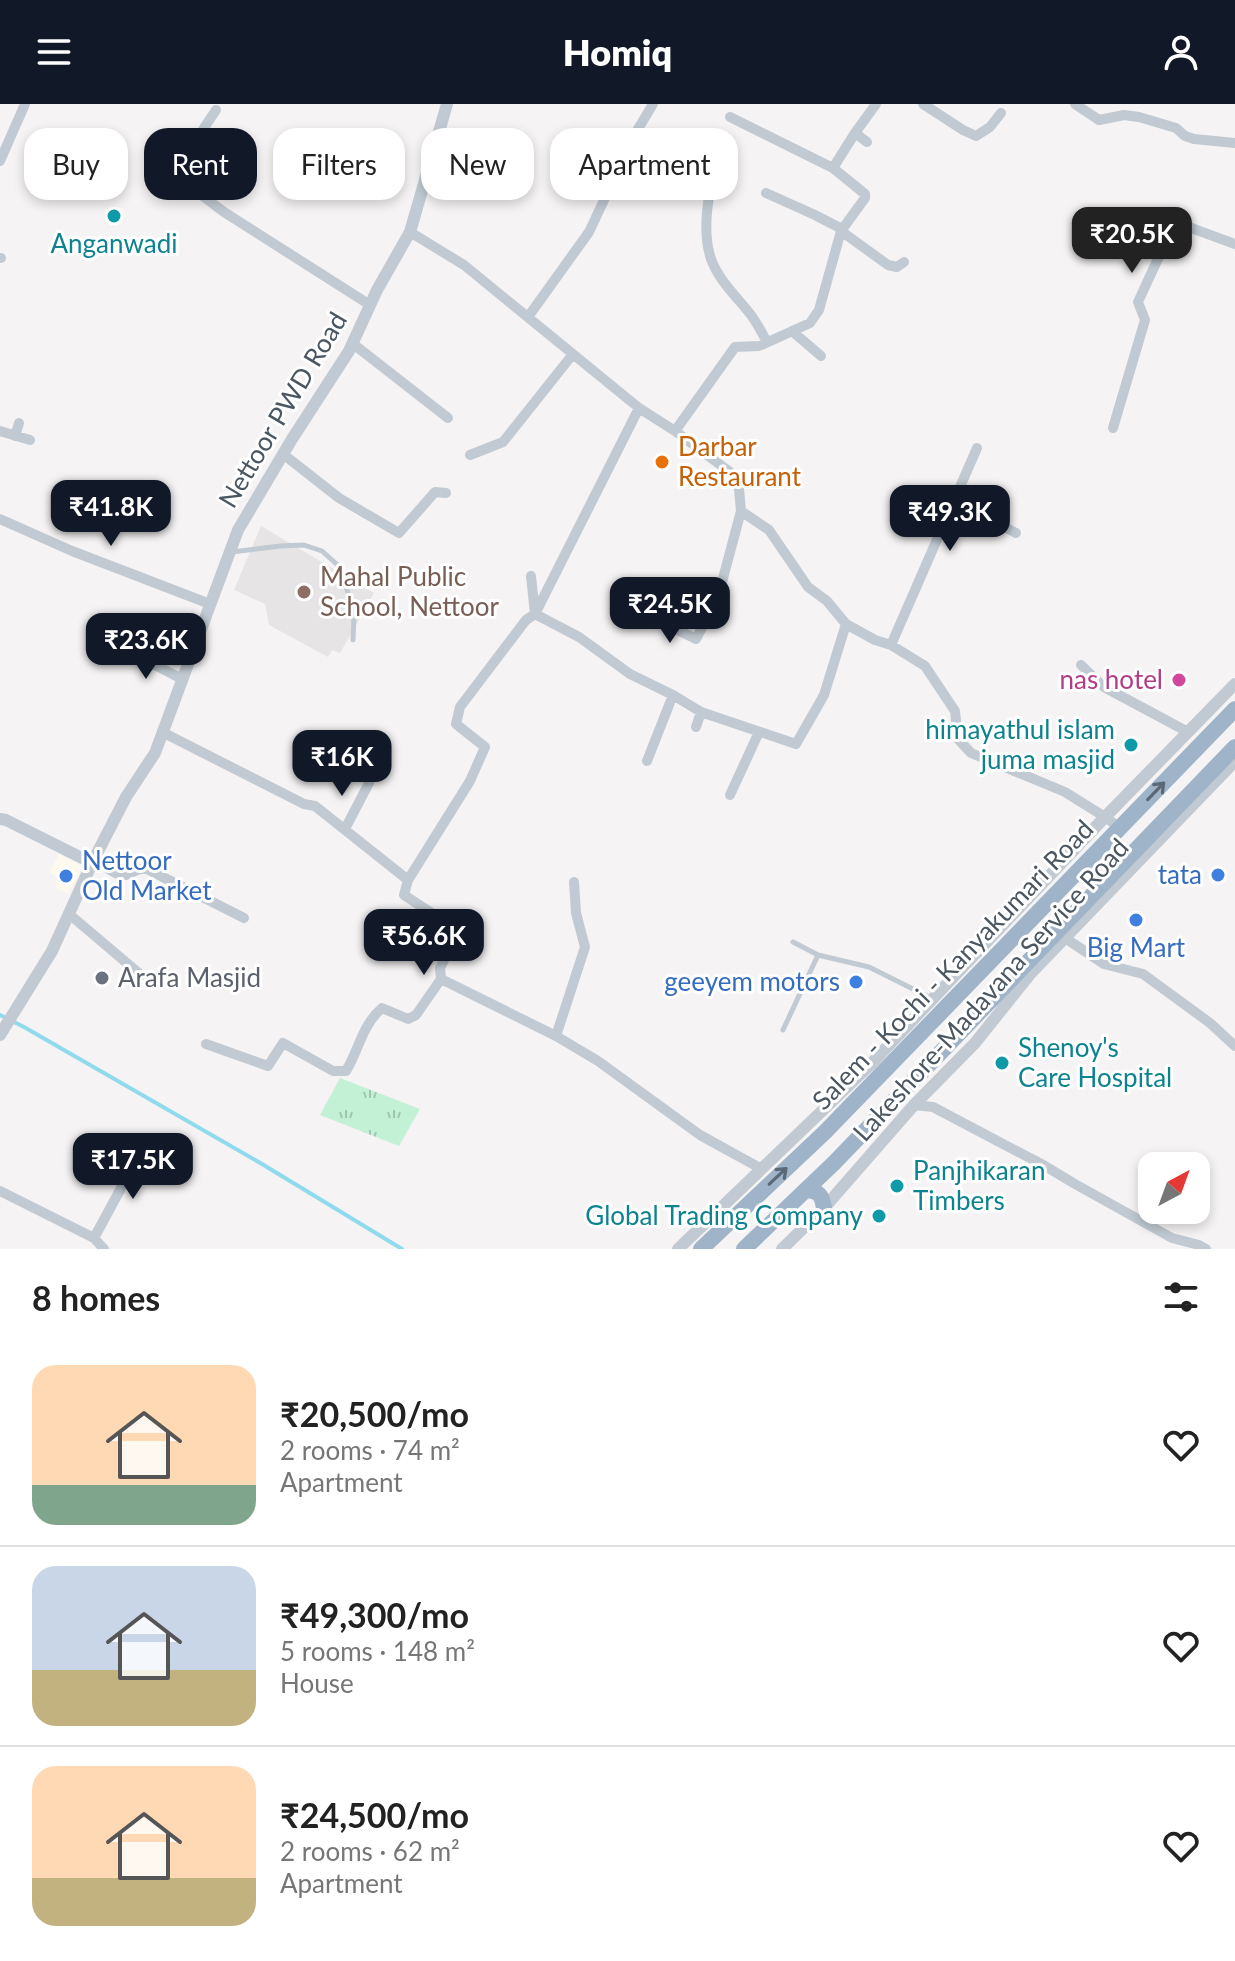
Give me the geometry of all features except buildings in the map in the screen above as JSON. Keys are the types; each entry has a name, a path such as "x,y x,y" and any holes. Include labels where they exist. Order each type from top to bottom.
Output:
{"highway":[{"name":"Salem - Kochi - Kanyakumari Road","path":"701,1249 825,1132 1235,709"},
{"name":"Salem - Kochi - Kanyakumari Road","path":"744,1249 806,1190 1235,747"},
{"path":"806,1190 820,1194 824,1208"}],"street":[{"path":"1,157 25,104"},
{"name":"Nettoor PWD Road","path":"0,1035 52,951 93,860 126,797 155,753 238,530 352,343 410,232 447,104"},
{"path":"639,128 653,104"},
{"path":"833,168 876,104"},
{"path":"923,104 976,136 990,127 1001,113"},
{"path":"1075,104 1099,120 1124,115 1139,117 1176,128 1194,139 1235,143"},
{"path":"204,128 216,110"},
{"path":"675,431 735,347 767,342 814,319 841,230 865,198 865,194 833,168 730,117"},
{"path":"855,133 867,142"},
{"path":"766,193 841,230 888,265 897,267 904,262"},
{"path":"208,200 370,305"},
{"path":"528,317 589,232 604,200"},
{"path":"708,200 708,245 712,262 731,293 753,317 767,342"},
{"path":"1113,428 1145,320 1138,302 1175,222 1235,244"},
{"path":"410,232 464,265 639,408 738,478 741,511 718,597 696,639 659,621"},
{"path":"792,331 821,356"},
{"path":"352,343 448,418"},
{"path":"470,455 503,442 573,354"},
{"path":"206,1044 268,1066 283,1043 333,1071 346,1071 373,1015 382,1008 408,1019 416,1015 441,979 440,968 459,931 404,895 408,880 470,781 485,747 456,724 460,707 526,620 535,614 639,408"},
{"path":"15,436 19,423"},
{"path":"0,431 30,440"},
{"path":"891,645 977,448"},
{"path":"283,454 339,498 399,533 435,492 446,493"},
{"path":"955,501 1016,533"},
{"path":"741,511 769,530 808,587 827,601 846,624 891,645 925,666 955,711 958,739 971,753 1065,792 1120,828"},
{"path":"0,519 72,551 210,604"},
{"path":"531,576 535,614"},
{"path":"535,614 579,637 630,674 701,712 796,744 824,695 846,624"},
{"path":"123,654 182,679"},
{"path":"1081,665 1104,687 1188,732"},
{"name":"Lakeshore-Madavana Service Road","path":"678,1249 871,1064 1235,684"},
{"path":"647,761 673,695"},
{"path":"696,727 701,712"},
{"path":"162,732 304,804 315,806 408,880"},
{"path":"730,795 759,732"},
{"name":"Lakeshore-Madavana Service Road","path":"786,1247 934,1083 975,1043 1031,973 1235,761"},
{"path":"345,829 369,783"},
{"path":"1,820 120,875 125,876 139,868 147,869 244,918"},
{"path":"556,1036 585,947 576,913 574,882"},
{"path":"69,914 141,975"},
{"path":"1065,938 1104,964 1143,974 1210,1023 1235,1046"},
{"path":"441,979 556,1036 598,1061 700,1135 762,1169"},
{"path":"933,1107 934,1083"},
{"path":"914,1105 933,1107 1026,1155 1180,1245 1199,1245 1206,1249"},
{"path":"94,1238 120,1190 138,1147"},
{"path":"0,1191 94,1238 104,1249"}],"lane":[{"path":"231,552 304,545 322,551 341,568 354,615 353,640"},
{"path":"793,942 818,955 869,967 931,999"},
{"path":"783,1030 818,955"}],"shaded area":[{"name":"Mahal Public School, Nettoor","path":"261,526 374,593 340,653 332,650 328,657 269,625 265,604 234,590"},
{"name":"Nettoor Old Market","path":"59,854 83,867 68,894 55,887 59,879 49,873"}],"green space":[{"path":"340,1078 420,1109 399,1146 320,1115"}],"waterway":[{"path":"0,1015 262,1164 402,1249"}],"place":[{"name":"Anganwadi","path":"114,216"},
{"name":"Darbar Restaurant","path":"662,462"},
{"name":"Mahal Public School, Nettoor","path":"304,592"},
{"name":"nas hotel","path":"1179,680"},
{"name":"himayathul islam juma masjid","path":"1131,745"},
{"name":"tata","path":"1218,875"},
{"name":"Nettoor Old Market","path":"66,876"},
{"name":"Big Mart","path":"1136,920"},
{"name":"Arafa Masjid","path":"102,978"},
{"name":"geeyem motors","path":"856,982"},
{"name":"Shenoy's Care Hospital","path":"1002,1063"},
{"name":"Panjhikaran Timbers","path":"897,1186"},
{"name":"Global Trading Company","path":"879,1216"}]}
